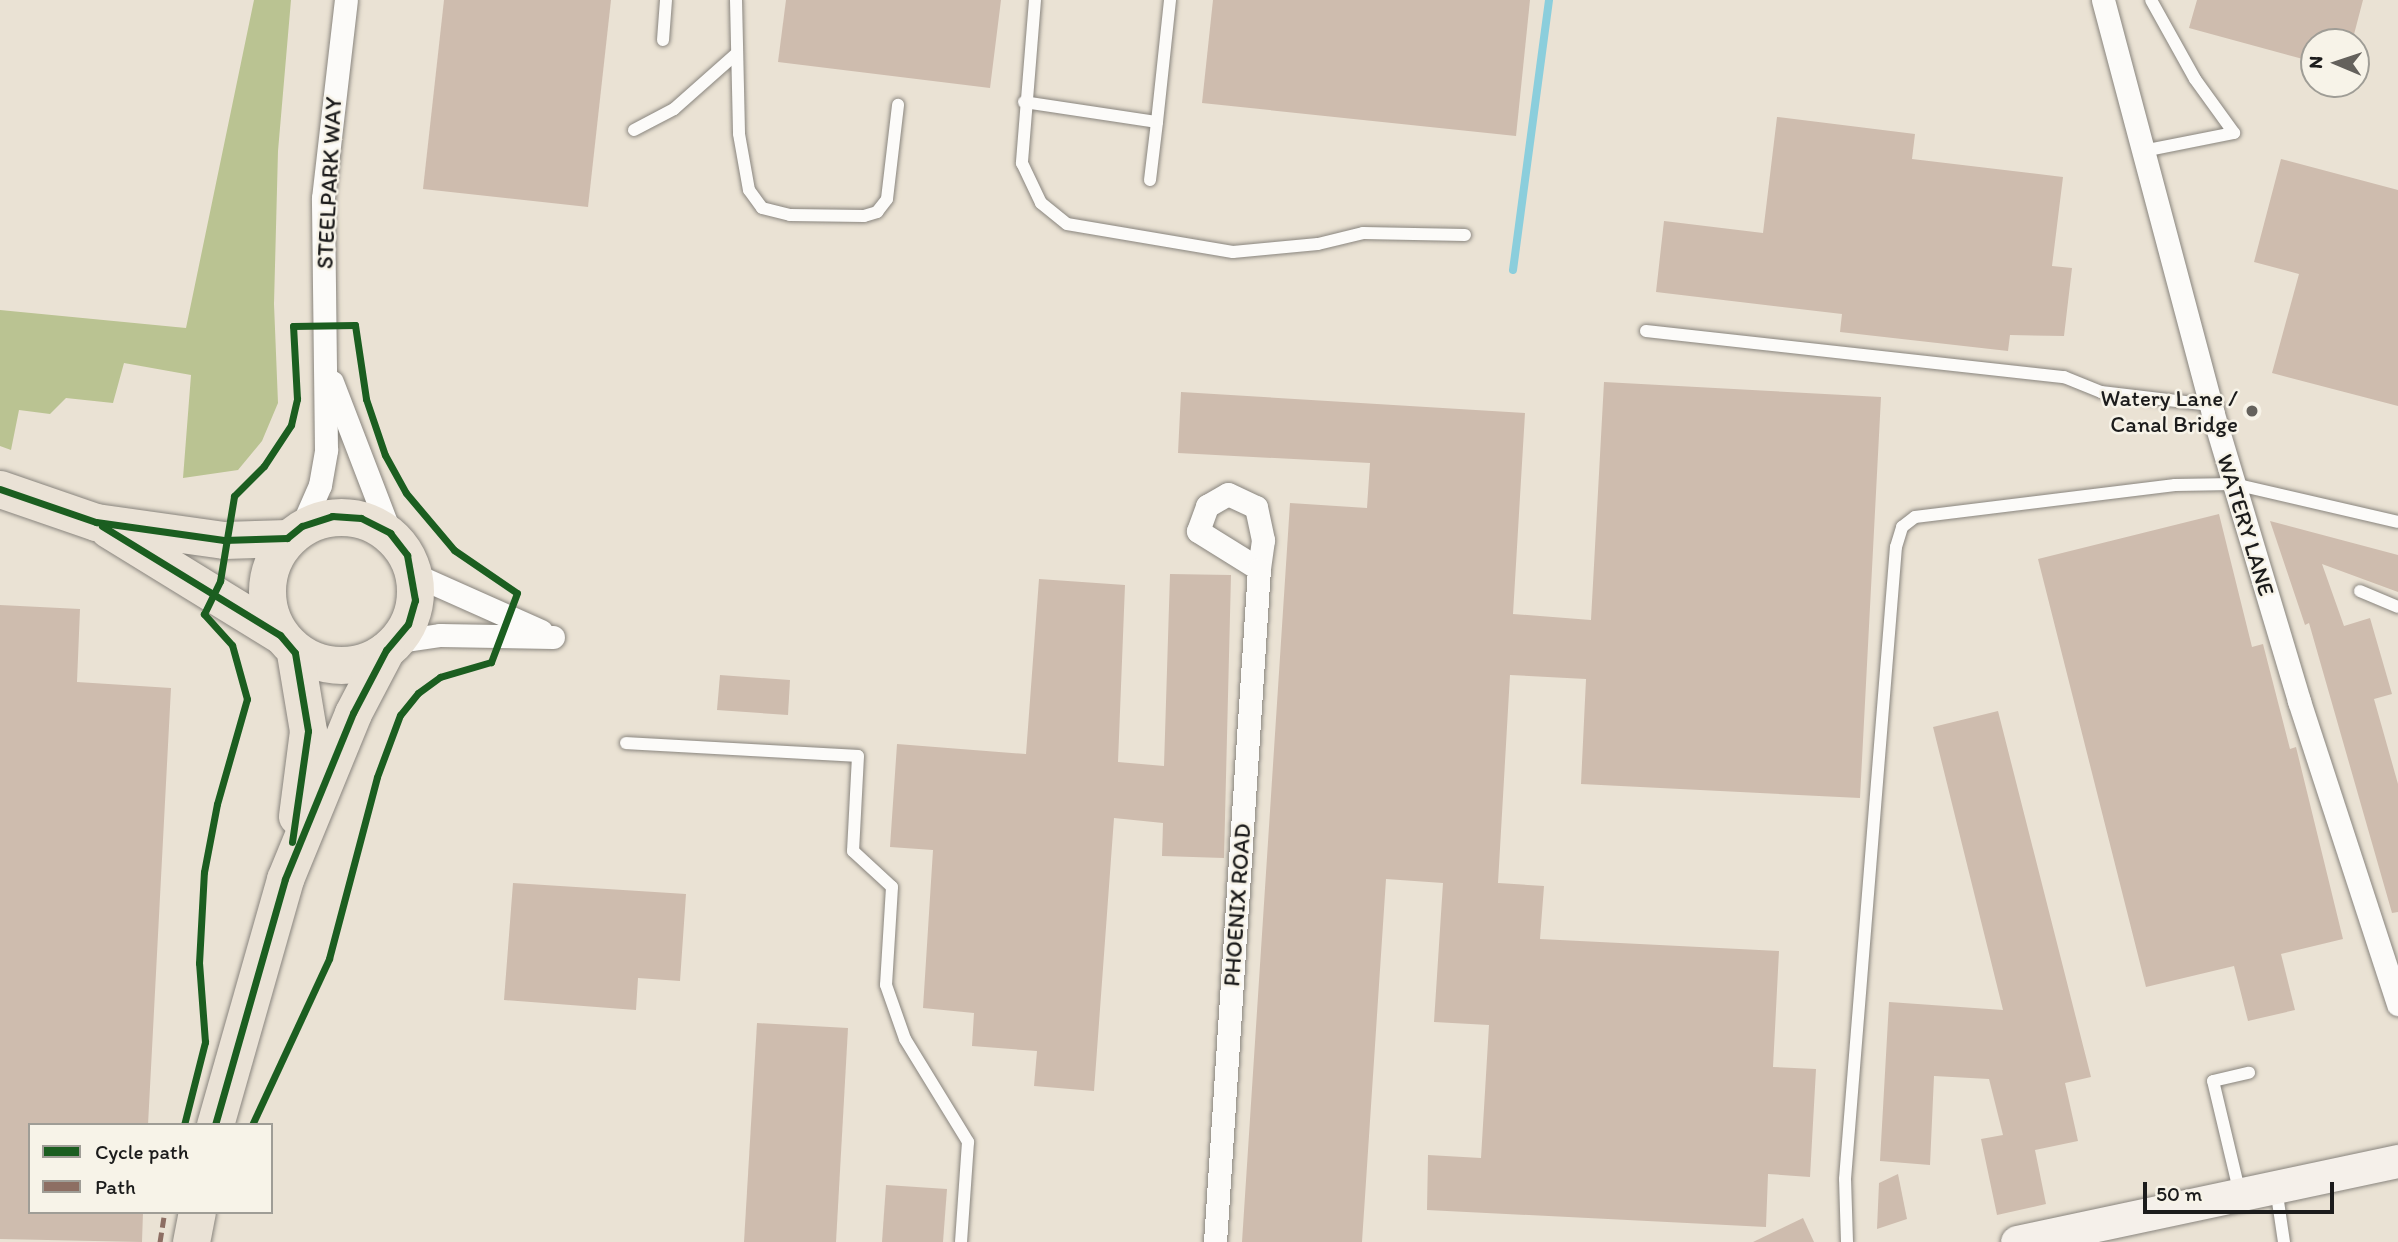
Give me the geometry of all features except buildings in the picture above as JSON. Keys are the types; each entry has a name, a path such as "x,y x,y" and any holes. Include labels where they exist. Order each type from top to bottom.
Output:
{"main road":[{"path":"0,489 96,522 225,540 295,532 332,516 361,518 390,533 407,555 413,574 415,600 408,624 389,646 353,713 285,879 216,1123"},
{"path":"96,522 322,666 358,666 389,646"},
{"path":"285,879 307,731 288,644 270,613 269,582 275,556 295,532"},
{"path":"191,1242 197,1214"}],"street":[{"name":"STEELPARK WAY","path":"295,532 320,485 326,450 323,198 346,0"},
{"name":"WATERY LANE","path":"2104,0 2210,405 2398,1004"},
{"name":"STEELPARK WAY","path":"327,366 390,533"},
{"name":"PHOENIX ROAD","path":"1214,1242 1259,569"},
{"path":"389,646 440,635 553,637 413,574"},
{"path":"2017,1242 2398,1161"}],"lane":[{"path":"663,40 666,0"},
{"path":"736,0 736,54 743,162 749,190 762,208 790,215 864,216 877,212 887,199 898,105"},
{"path":"1035,0 1021,141 1030,185 1041,203 1067,224 1233,252 1318,244 1363,233 1465,235"},
{"path":"1150,180 1170,0"},
{"path":"2143,151 2234,133 2195,79 2151,0"},
{"path":"634,130 674,109 736,54"},
{"path":"1024,102 1157,122"},
{"path":"1646,331 2064,377 2101,392 2210,405"},
{"path":"1847,1242 1845,1179 1896,547 1902,527 1915,517 2175,485 2234,484 2398,522"},
{"path":"2360,591 2398,607"},
{"path":"626,743 858,756 853,851 892,887 886,985 905,1039 968,1142 961,1242"},
{"path":"2240,1195 2213,1081 2249,1073"},
{"path":"2276,1188 2284,1242"}],"green space":[{"path":"254,0 291,0 278,151 274,304 278,403 262,441 238,470 183,478 191,375 124,363 113,403 66,398 50,414 19,410 11,450 0,446 0,310 186,328"}],"waterway":[{"path":"1513,270 1549,0"}],"marked path":[{"path":"160,1242 165,1214"}],"cycle path":[{"path":"185,1123 205,1042 199,963 204,872 217,804 247,699 232,645 204,614 220,581 234,496 264,466 291,425 297,399 293,326 355,325 366,399 385,455 406,493 454,550 517,593 491,662 440,677 418,693 400,715 377,777 329,959 253,1123"},
{"path":"0,489 96,522 224,540 287,538 302,526 332,516 361,518 390,533 407,555 415,600 408,624 386,650 353,713 285,879 216,1123"},
{"path":"102,526 280,635 295,653 308,731 292,842"}],"place":[{"name":"Watery Lane / Canal Bridge","path":"2252,411"}]}
